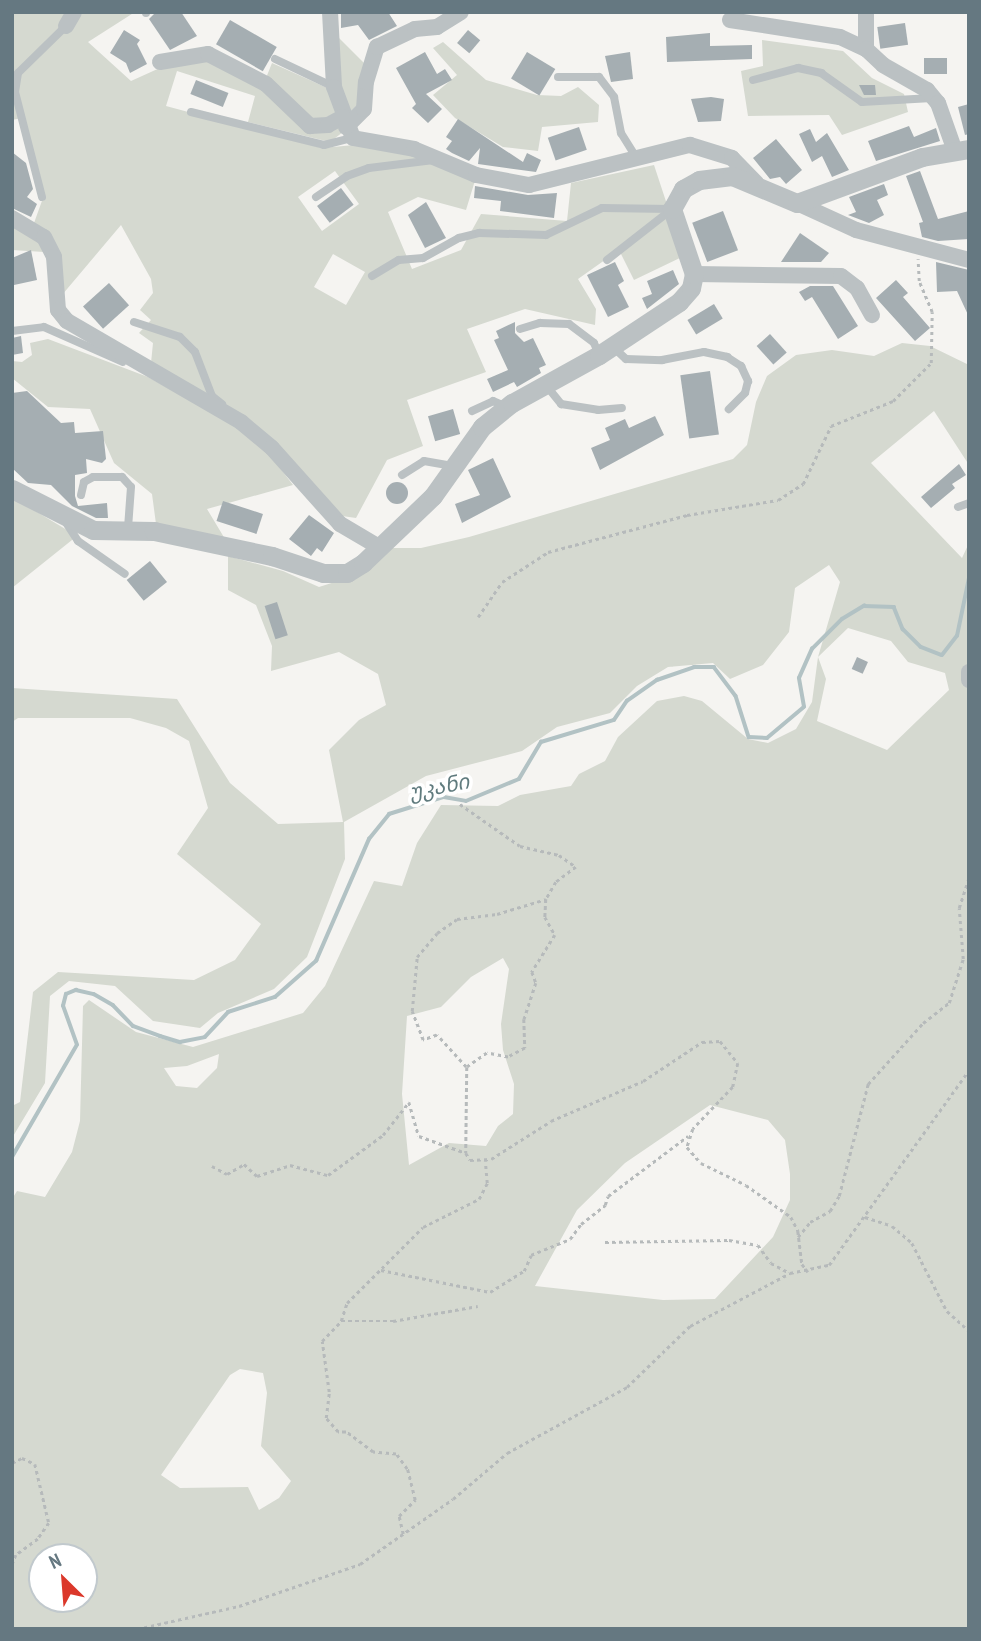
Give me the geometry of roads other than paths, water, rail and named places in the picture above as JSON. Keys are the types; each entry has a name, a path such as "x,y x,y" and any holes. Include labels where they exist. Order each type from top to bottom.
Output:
{"street":[{"path":"330,12 334,87 348,127"},
{"path":"348,127 364,109 366,82 377,47 415,29 436,27 461,12"},
{"path":"866,12 866,49"},
{"path":"730,20 840,37 866,49 934,99 962,150 885,169 797,203"},
{"path":"160,62 208,54 266,84 310,125 348,127 383,141 441,158 476,175 529,185 639,161 690,145 732,158 756,183"},
{"path":"12,489 62,517 93,530 154,531 272,556 323,573 347,573 416,514 455,466 482,426 507,407 606,351 679,302 691,288 694,274 672,209 683,188 699,180 732,176 756,183 856,230 969,260"},
{"path":"12,218 44,237 54,257 58,310 67,321 241,422 272,448 340,524 379,547"},
{"path":"694,274 841,276 857,288 872,315"},
{"path":"969,672 969,680"}],"lane":[{"path":"42,197 15,92 18,73 70,19"},
{"path":"275,59 334,87"},
{"path":"753,80 798,68 821,73 862,102 934,99"},
{"path":"558,77 600,77 614,97 621,133 639,161"},
{"path":"191,112 324,145 348,127"},
{"path":"316,197 346,176 369,168 441,158"},
{"path":"372,276 400,260 422,258 459,238 479,233 546,235 602,208 672,209"},
{"path":"607,260 672,209"},
{"path":"134,322 180,337 195,352 212,396 241,422"},
{"path":"520,329 540,323 569,324 606,351 626,359 662,360 704,352 727,357 741,366 748,380 745,393 729,409"},
{"path":"12,331 44,327 159,374"},
{"path":"545,384 561,404 598,410 622,408"},
{"path":"472,411 494,401 507,407"},
{"path":"402,475 435,459 455,466"},
{"path":"81,495 84,482 93,477 122,477 131,487 128,531"},
{"path":"958,507 969,503"},
{"path":"62,517 78,541 125,574"}],"waterway":[{"name":"უკანი","path":"12,1157 77,1045 63,1006 66,994 76,990 94,994 113,1005 133,1026 160,1036 180,1042 205,1037 228,1012 275,997 316,961 369,839 389,814 444,797 466,801 519,779 541,742 614,720 627,701 657,680 694,667 714,667 736,696 749,737 767,738 804,707 799,678 812,649 842,619 864,606 894,607 903,629 921,647 942,655 957,636 969,578"}]}
